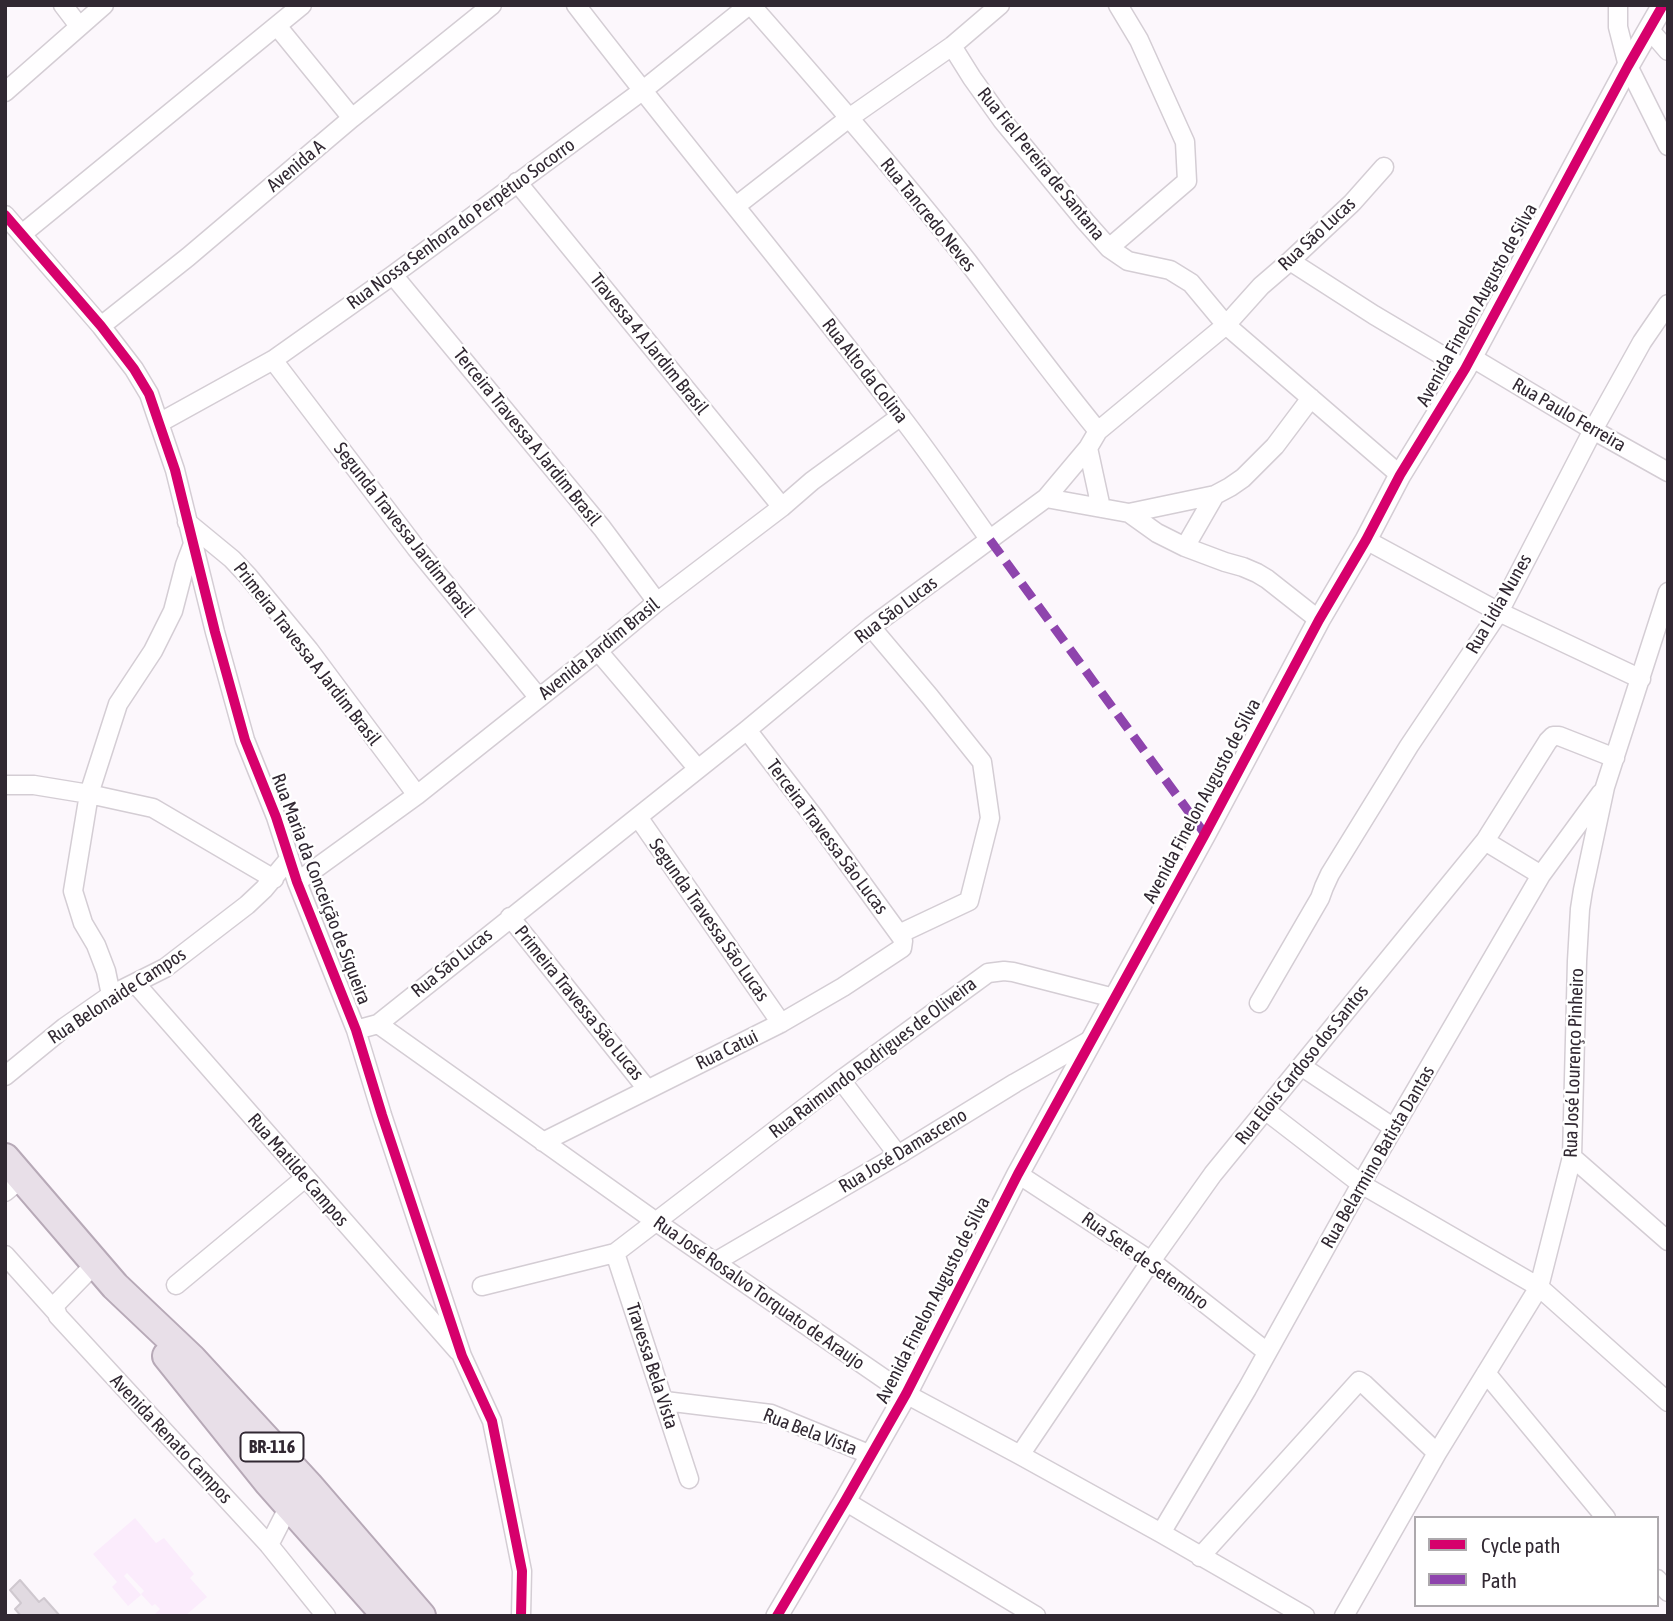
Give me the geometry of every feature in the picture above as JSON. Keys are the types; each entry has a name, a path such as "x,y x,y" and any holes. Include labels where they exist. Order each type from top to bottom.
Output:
{"highway":[{"name":"BR-116","path":"11,1176 115,1286 192,1359 308,1485 421,1616"},
{"name":"BR-116","path":"115,1286 179,1371 289,1506 387,1616"}],"street":[{"path":"63,5 79,26"},
{"path":"5,92 104,5"},
{"path":"22,234 302,5"},
{"name":"Avenida A","path":"101,326 492,5"},
{"name":"Rua Alto da Colina","path":"576,5 901,416 990,540"},
{"name":"Rua Nossa Senhora do Perpétuo Socorro","path":"159,423 273,360 642,91 750,5"},
{"name":"Rua Tancredo Neves","path":"750,5 849,118 966,261 1098,431"},
{"path":"736,206 849,118 953,46 1000,5"},
{"path":"1109,248 1187,181 1185,142 1139,40 1118,5"},
{"path":"1618,5 1618,27 1628,66 1668,145"},
{"name":"Avenida Finelon Augusto de Silva","path":"777,1616 906,1394 1018,1174 1319,620 1400,475 1468,363 1663,5"},
{"path":"276,26 352,118"},
{"path":"1649,29 1668,51"},
{"name":"Rua Fiel Pereira de Santana","path":"953,46 1002,120 1109,248 1128,261 1170,270 1191,283 1226,325 1400,475"},
{"name":"Rua São Lucas","path":"378,1024 747,730 871,626 1046,498 1088,448 1098,431 1226,325 1261,286 1352,203 1384,167"},
{"name":"Travessa 4 A Jardim Brasil","path":"517,183 782,506"},
{"name":"Rua Maria da Conceição de Siqueira","path":"5,215 101,326 149,394 175,470 245,740 276,817 297,882 356,1030 462,1356 492,1421 522,1570 520,1616"},
{"name":"Rua Paulo Ferreira","path":"1290,261 1374,314 1668,472"},
{"name":"Terceira Travessa A Jardim Brasil","path":"393,275 602,528 657,602"},
{"name":"Rua Lidia Nunes","path":"1259,1003 1320,898 1330,874 1409,746 1499,612 1593,430 1642,342 1668,304"},
{"name":"Segunda Travessa Jardim Brasil","path":"273,360 416,548 539,698"},
{"path":"1046,498 1129,513 1215,495 1243,478 1275,446 1311,398"},
{"name":"Avenida Jardim Brasil","path":"297,882 417,795 657,602 812,481 901,416"},
{"path":"1088,448 1101,508"},
{"path":"1185,547 1215,495"},
{"path":"1129,513 1157,533 1185,547 1257,573 1319,620"},
{"name":"Primeira Travessa A Jardim Brasil","path":"187,522 232,559 257,586 309,650 417,795"},
{"path":"1366,540 1499,612 1641,679"},
{"path":"111,995 106,971 96,945 83,923 73,891 89,794 118,704 153,651 173,611 193,544"},
{"name":"Rua José Lourenço Pinheiro","path":"1344,1616 1437,1453 1539,1287 1573,1157 1580,909 1605,787 1668,592"},
{"name":"Rua Catui","path":"543,1142 781,1023 899,951 901,940 969,901 990,818 982,762 871,626"},
{"path":"598,651 698,769"},
{"name":"Terceira Travessa São Lucas","path":"747,730 814,817 901,940"},
{"name":"Rua Elois Cardoso dos Santos","path":"1020,1455 1213,1174 1486,841 1548,741 1559,736 1615,758"},
{"path":"5,785 34,785 153,808 274,879"},
{"name":"Rua Belarmino Batista Dantas","path":"1161,1532 1268,1352 1361,1184 1541,875 1605,787"},
{"name":"Segunda Travessa São Lucas","path":"638,817 781,1023"},
{"path":"1486,841 1541,875"},
{"name":"Rua Belonaide Campos","path":"5,1076 65,1027 111,995 165,968 247,905 274,879 289,859"},
{"name":"Primeira Travessa São Lucas","path":"510,917 647,1089"},
{"name":"Rua Raimundo Rodrigues de Oliveira","path":"615,1253 841,1080 988,973 1013,972 1114,998"},
{"name":"Rua Matilde Campos","path":"135,983 462,1356"},
{"path":"356,1030 378,1024"},
{"name":"Rua José Rosalvo Torquato de Araujo","path":"378,1024 655,1221 906,1394 1161,1532 1305,1616"},
{"name":"Rua José Damasceno","path":"715,1262 1092,1039"},
{"path":"1301,1066 1394,1128"},
{"path":"841,1080 898,1155"},
{"path":"1265,1110 1361,1184 1539,1287 1668,1402"},
{"path":"1573,1157 1668,1241"},
{"name":"Rua Sete de Setembro","path":"1018,1174 1151,1261 1268,1352"},
{"path":"176,1285 304,1178"},
{"path":"482,1286 615,1253"},
{"name":"Travessa Bela Vista","path":"615,1253 689,1479"},
{"name":"Avenida Renato Campos","path":"5,1255 269,1545 326,1616"},
{"path":"56,1312 55,1308 60,1299 95,1264"},
{"path":"1486,1373 1604,1516"},
{"path":"1200,1556 1359,1381 1437,1453"},
{"name":"Rua Bela Vista","path":"665,1401 766,1412 871,1455"},
{"path":"269,1545 289,1506 308,1485"},
{"path":"845,1501 1036,1616"}],"shaded area":[{"path":"135,1518 156,1543 164,1538 194,1574 190,1578 207,1597 185,1616 153,1616 160,1609 155,1604 152,1606 141,1594 144,1591 127,1573 124,1576 141,1595 128,1606 112,1587 117,1582 93,1554"}],"building":[{"path":"20,1580 39,1602 44,1598 60,1616 21,1616 15,1609 21,1603 10,1590"}],"marked path":[{"path":"990,540 1205,834"}],"cycle path":[{"path":"777,1616 906,1394 1018,1174 1319,620 1400,475 1465,369 1663,5"},
{"path":"5,215 101,326 134,369 149,394 175,470 245,740 276,817 297,882 356,1030 462,1356 492,1421 522,1571 521,1616"}]}
